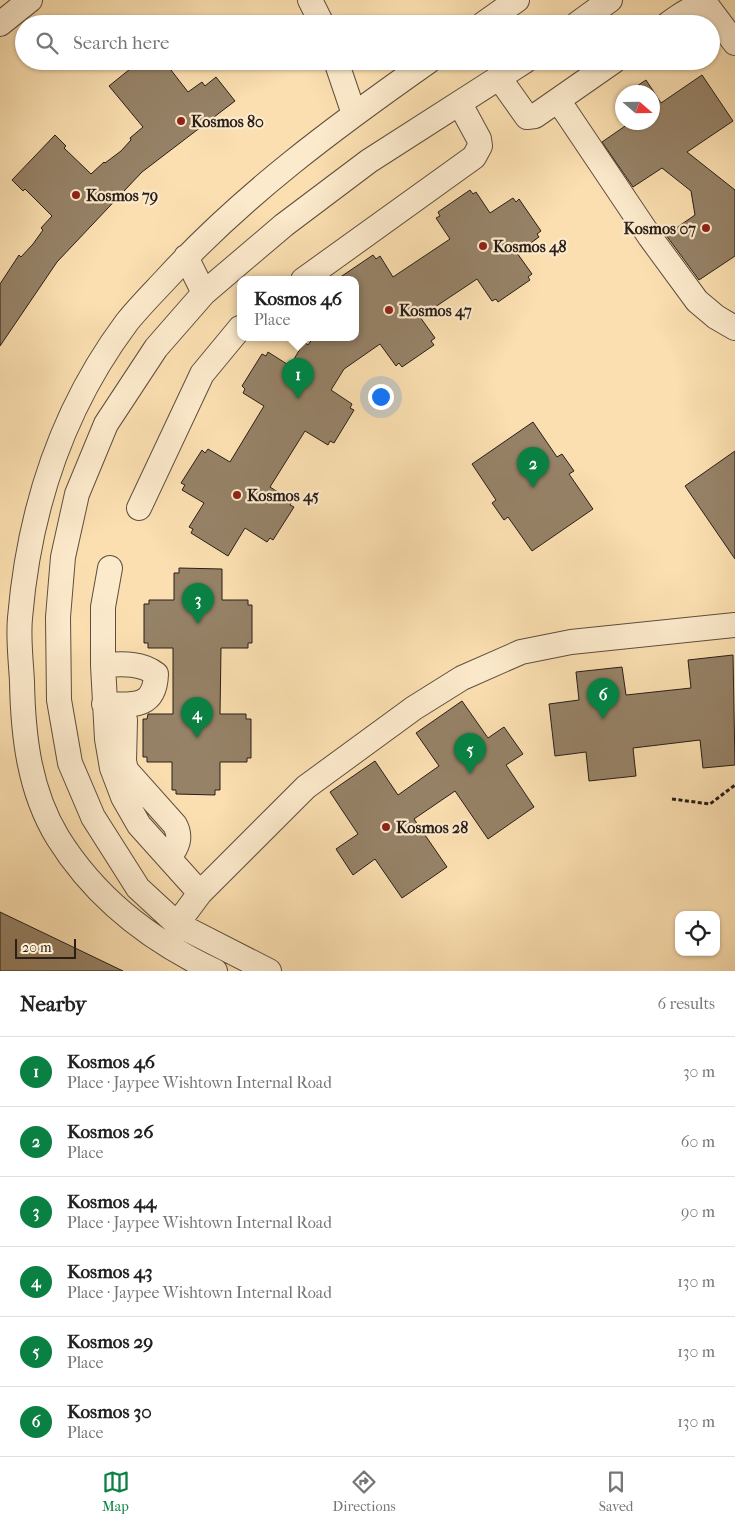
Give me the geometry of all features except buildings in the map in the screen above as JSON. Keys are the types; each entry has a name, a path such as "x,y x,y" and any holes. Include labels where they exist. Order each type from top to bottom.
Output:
{"street":[{"path":"0,24 30,0"},
{"path":"310,0 318,15"},
{"path":"496,15 517,0"},
{"path":"589,15 610,0"},
{"path":"681,15 690,9 700,6 708,7 714,15"},
{"path":"720,23 735,43"},
{"path":"339,70 354,114"},
{"path":"215,971 181,954 146,932 113,905 82,873 56,835 34,783 23,727 20,620 32,533 50,466 82,390 128,321 186,257 257,189 354,114 416,70"},
{"path":"268,971 177,924 138,888 93,817 70,763 59,700 58,617 63,557 77,494 106,424 156,348 204,293 284,225 369,161 512,70"},
{"path":"500,79 527,117 535,116 601,70"},
{"path":"558,100 650,237 697,301 716,317 735,328"},
{"path":"309,276 474,157 480,146 479,139 460,104"},
{"path":"186,257 204,293"},
{"path":"139,508 202,374 237,332"},
{"path":"110,568 103,607 103,665 104,704 112,768 123,797 139,825 200,893"},
{"path":"177,924 200,893 306,787 414,708 462,678 521,652 571,642 735,625"},
{"path":"103,665 134,665 149,669 156,674 153,691 144,702 104,704"},
{"path":"125,720 124,761 126,770 180,833 178,844 169,858"}],"path":[{"path":"672,799 710,804 735,785"}],"place":[{"name":"Kosmos 80","path":"181,121"},
{"name":"Kosmos 79","path":"76,195"},
{"name":"Kosmos 07","path":"706,228"},
{"name":"Kosmos 48","path":"483,246"},
{"name":"Kosmos 47","path":"389,310"},
{"name":"Kosmos 46","path":"298,399"},
{"name":"Kosmos 26","path":"533,488"},
{"name":"Kosmos 45","path":"237,495"},
{"name":"Kosmos 44","path":"198,624"},
{"name":"Kosmos 30","path":"603,719"},
{"name":"Kosmos 43","path":"197,738"},
{"name":"Kosmos 29","path":"470,774"},
{"name":"Kosmos 28","path":"386,827"}]}
